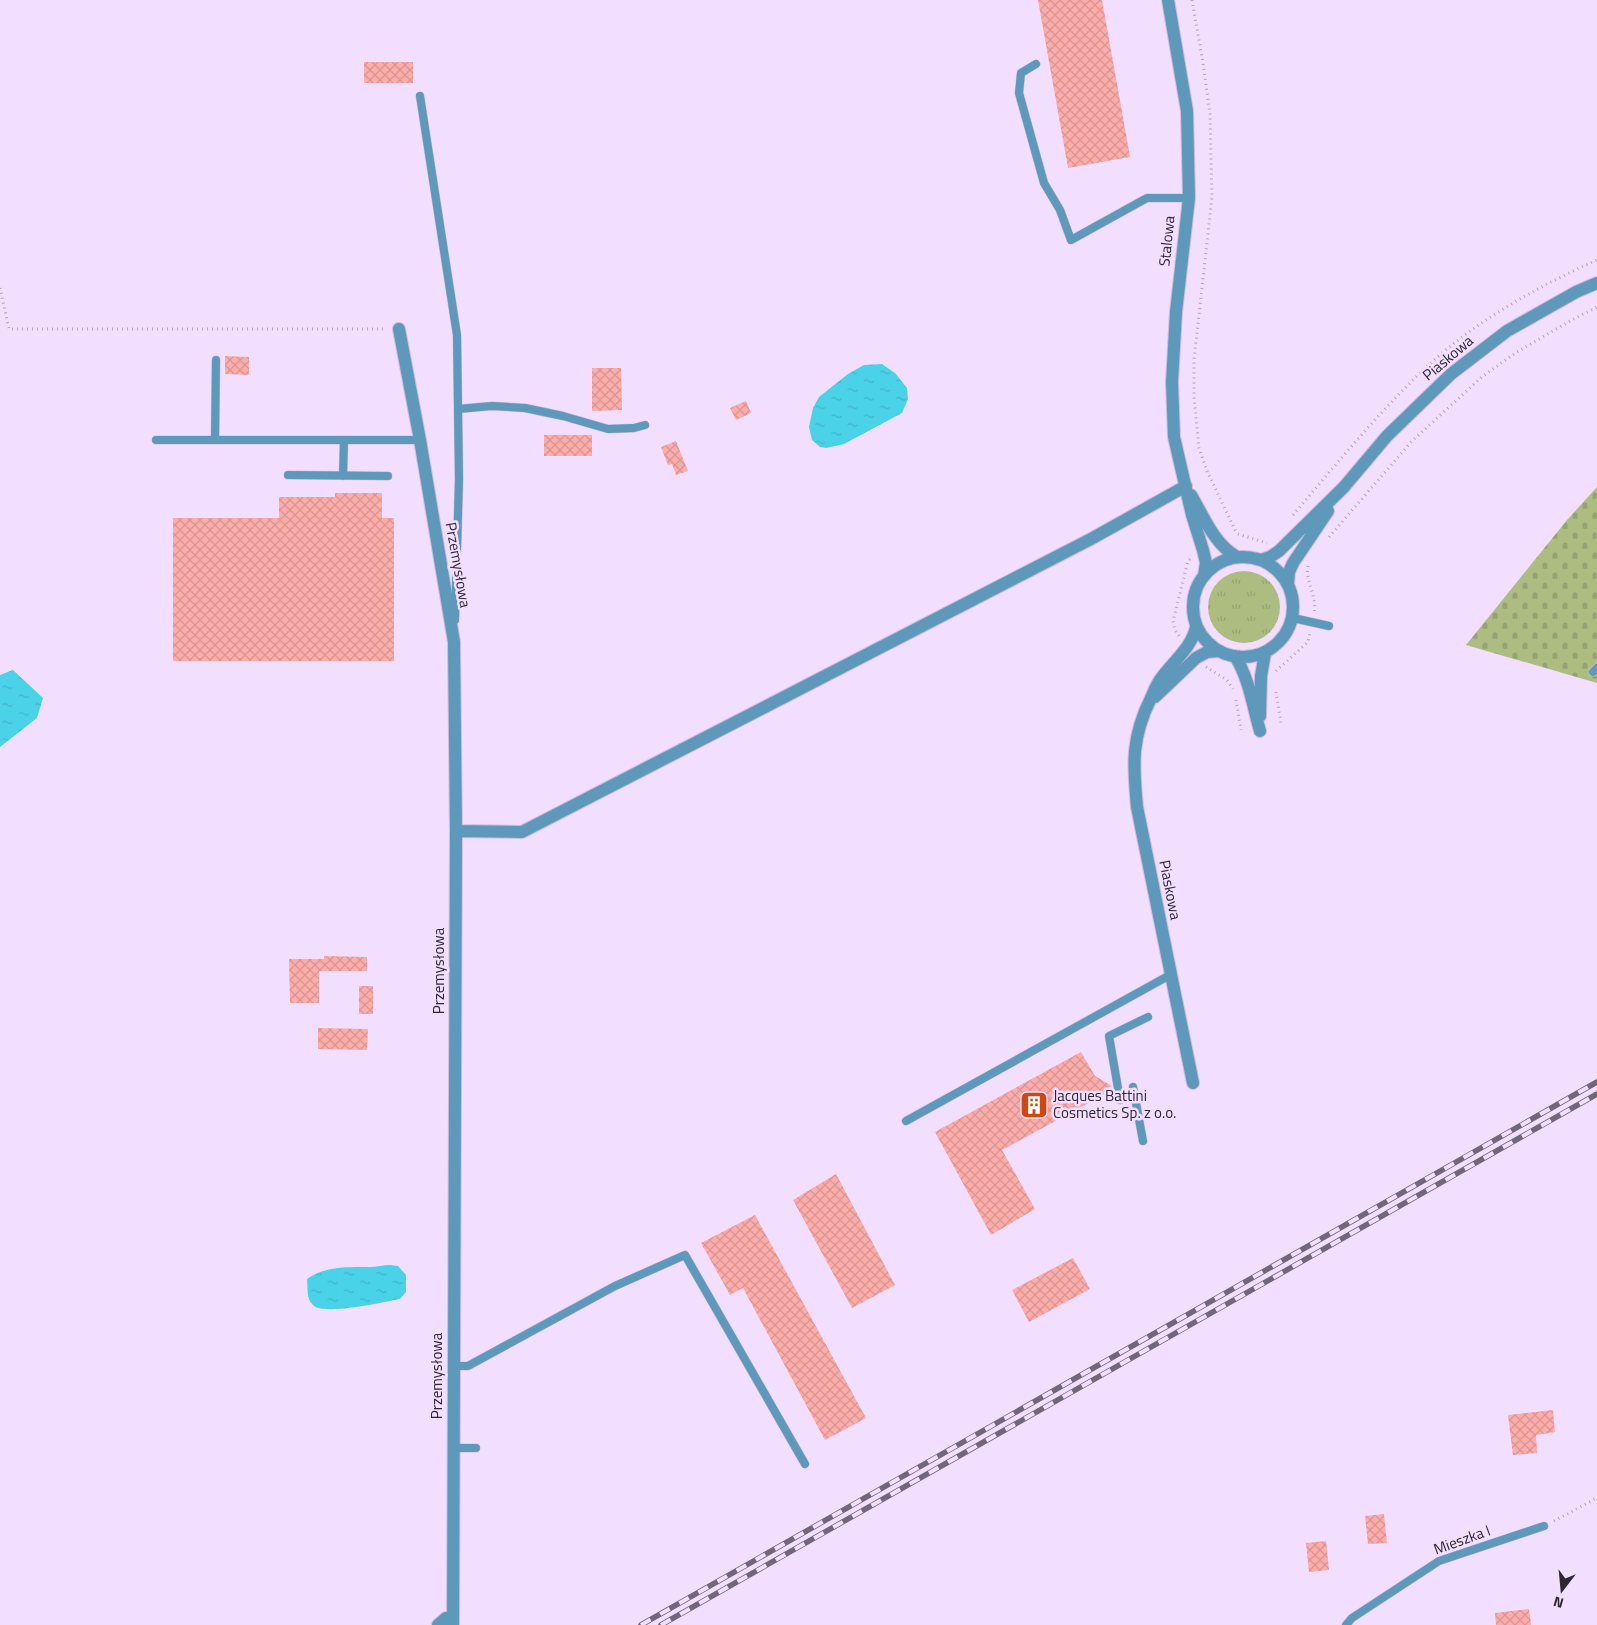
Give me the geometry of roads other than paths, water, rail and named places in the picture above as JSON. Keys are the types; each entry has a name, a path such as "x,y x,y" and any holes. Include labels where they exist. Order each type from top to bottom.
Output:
{"street":[{"name":"Stalowa","path":"1168,0 1187,111 1188,198 1176,312 1172,382 1174,437 1192,515 1206,563 1204,576"},
{"name":"Piaskowa","path":"1261,560 1279,551 1344,487 1387,436 1451,374 1507,332 1576,292 1597,283"},
{"name":"Przemysłowa","path":"400,329 454,642 456,831 453,1621"},
{"name":"Stalowa","path":"1186,486 1219,543 1226,551 1237,557"},
{"path":"456,831 522,832 1091,539 1186,486"},
{"name":"Piaskowa","path":"1293,618 1294,605 1288,584 1289,572 1293,563 1344,487"},
{"path":"1204,576 1219,564 1237,557 1261,560 1281,573 1288,584"},
{"name":"Piaskowa","path":"1193,1083 1137,807 1134,748 1140,724 1160,678 1194,637 1196,593 1204,576"},
{"path":"1196,626 1205,641 1219,651 1246,657 1265,653 1281,640 1293,618"},
{"name":"Piaskowa","path":"1148,704 1196,658 1207,652 1219,651"},
{"path":"1235,656 1242,666 1246,678 1260,732 1261,676 1265,653"},
{"path":"438,1625 446,1618 453,1621"}],"lane":[{"path":"1036,64 1021,73 1019,93 1044,183 1060,210 1071,240 1147,198 1188,198"},
{"path":"420,96 457,334 459,479 454,642"},
{"path":"215,440 216,360"},
{"path":"458,409 492,406 525,408 563,416 608,429 634,428 645,425"},
{"path":"156,440 420,440"},
{"path":"343,476 344,440"},
{"path":"288,475 388,476"},
{"path":"1293,618 1329,626"},
{"path":"906,1121 1170,975"},
{"path":"1120,1100 1109,1036 1148,1017"},
{"path":"1134,1087 1143,1142"},
{"path":"453,1366 468,1366 615,1286 685,1256 805,1464"},
{"path":"453,1448 476,1448"},
{"name":"Mieszka I","path":"1346,1625 1352,1618 1439,1561 1544,1526"}],"water":[{"path":"882,364 895,373 907,388 908,399 902,413 844,444 826,448 820,447 812,440 809,427 813,408 819,397 848,374 864,365"},
{"path":"13,670 43,698 37,718 0,747 0,675"},
{"path":"398,1266 406,1275 406,1292 400,1299 341,1309 319,1308 309,1300 307,1279 314,1275 329,1269"}],"railway":[{"path":"641,1625 1597,1082"},
{"path":"661,1625 1597,1094"}],"place":[{"name":"Jacques Battini Cosmetics Sp. z o.o.","path":"1034,1105"}]}
